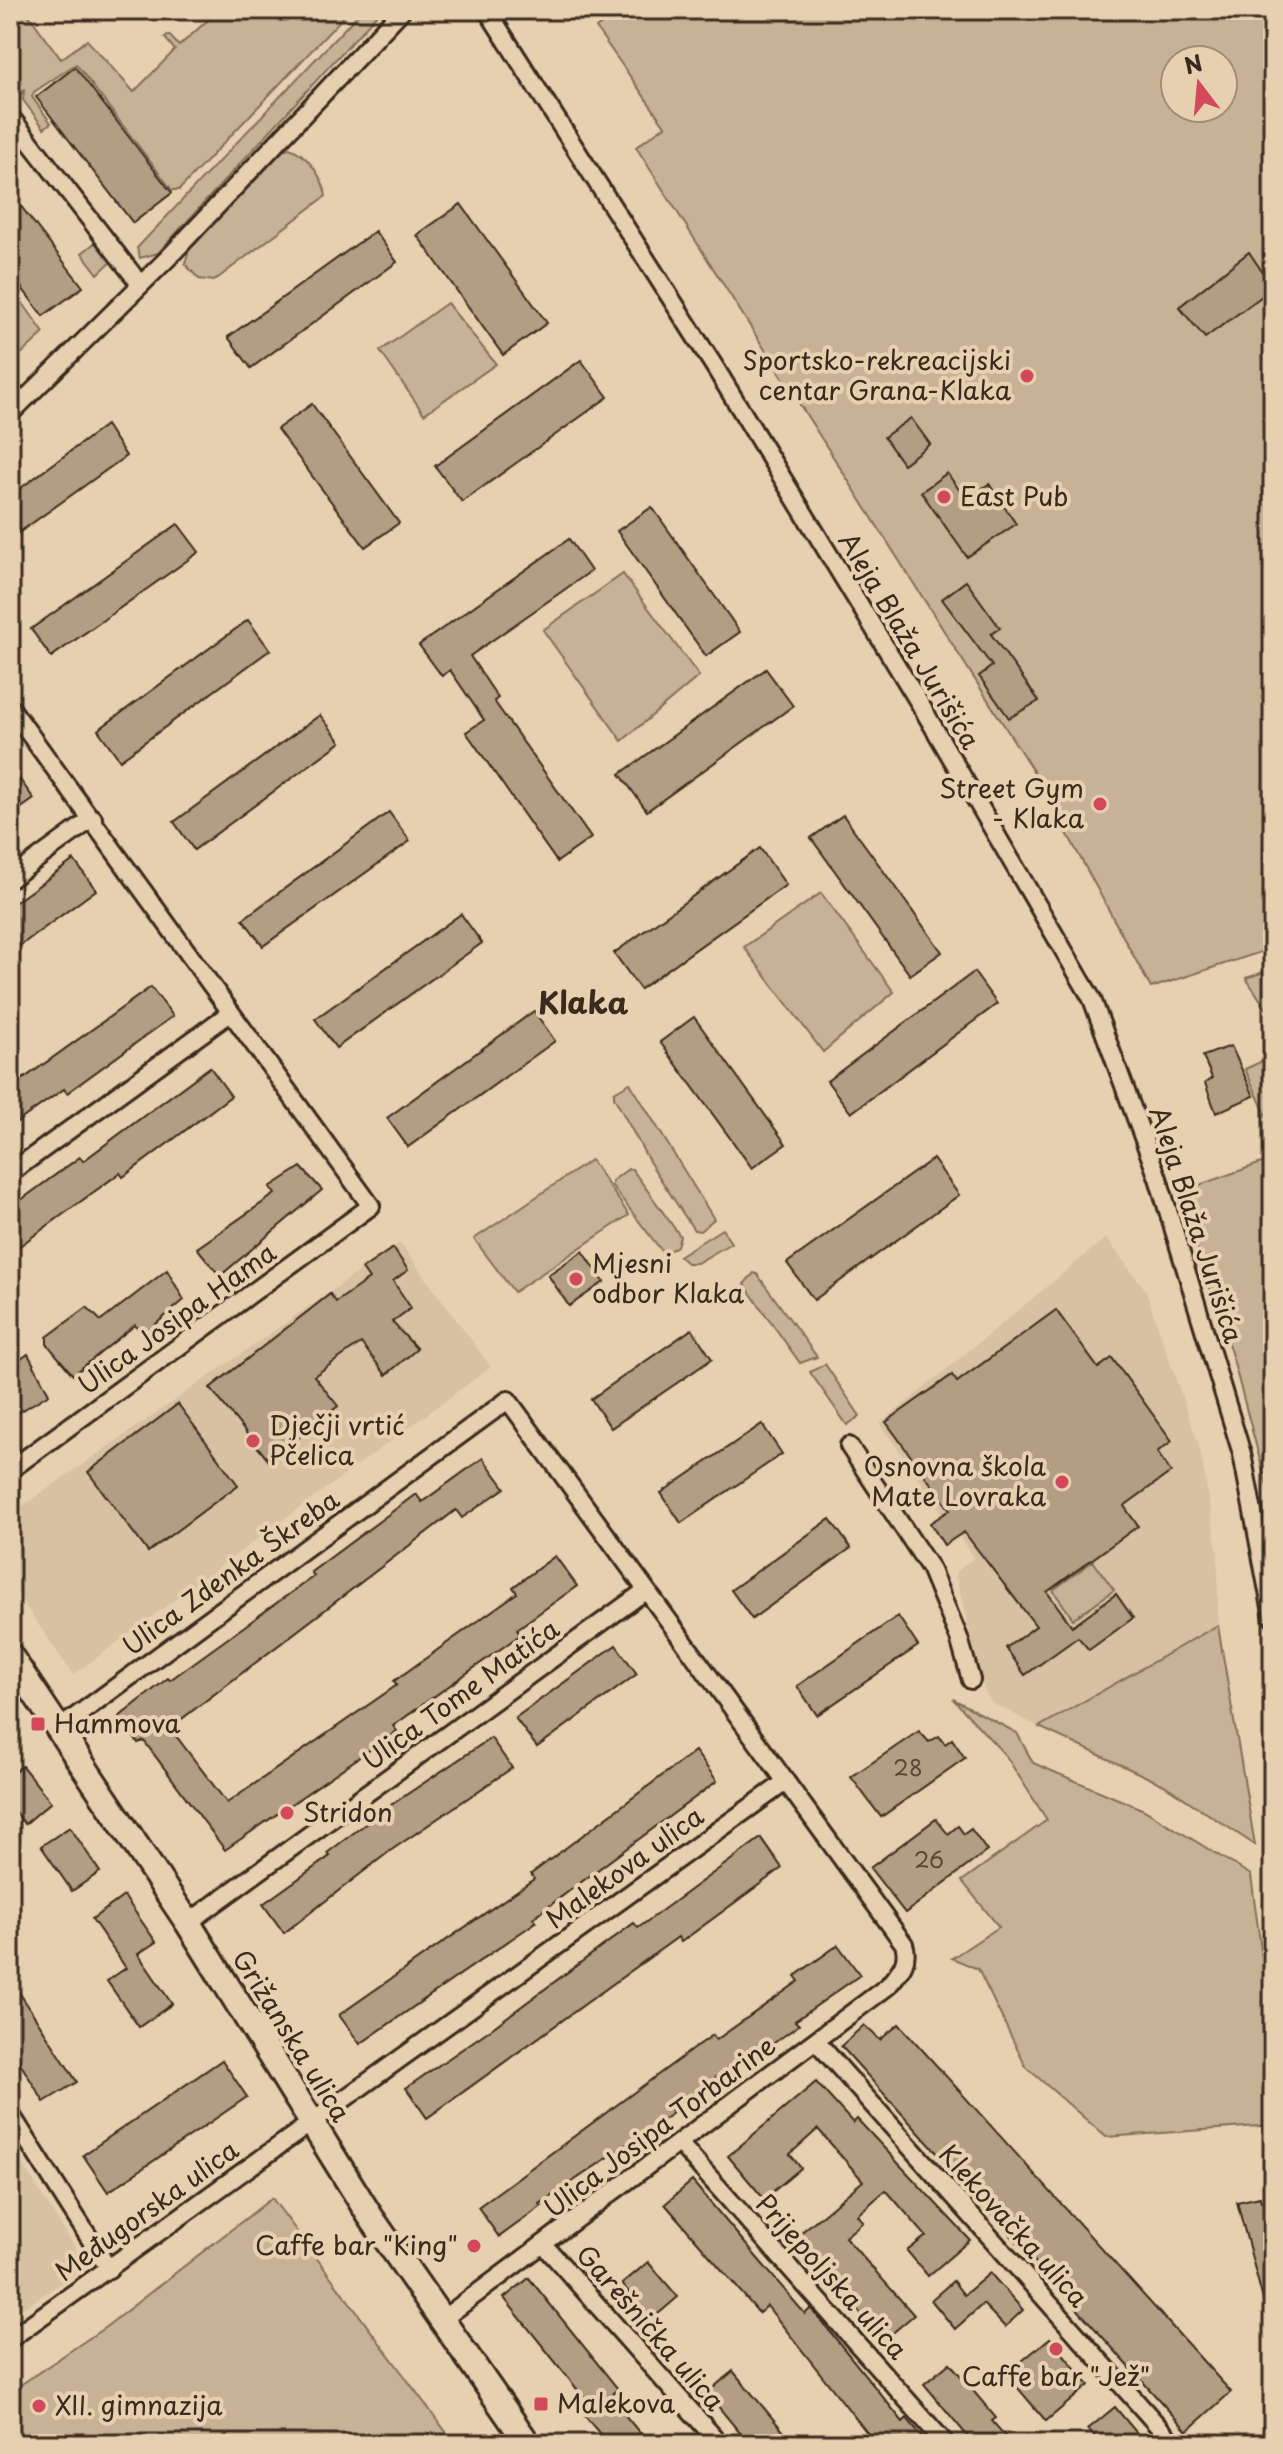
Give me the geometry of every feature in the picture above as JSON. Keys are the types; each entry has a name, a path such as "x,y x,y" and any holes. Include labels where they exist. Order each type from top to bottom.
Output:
{"street":[{"path":"10,414 140,284 402,10"},
{"name":"Aleja Blaža Jurišića","path":"487,10 716,369 920,704 1092,999 1158,1178 1242,1454 1273,1618"},
{"path":"13,120 140,284"},
{"path":"10,707 93,818 230,1013 10,1173"},
{"path":"10,879 93,818"},
{"name":"Ulica Josipa Hama","path":"10,1470 371,1206 230,1013"},
{"name":"Ulica Zdenka Škreba","path":"60,1728 508,1400 645,1591"},
{"path":"849,1446 930,1568 959,1638 971,1680"},
{"path":"645,1591 784,1783"},
{"name":"Ulica Tome Matića","path":"188,1923 645,1591"},
{"name":"Grižanska ulica","path":"10,1656 188,1923 440,2321 528,2444"},
{"name":"Ulica Josipa Torbarine","path":"440,2321 888,1986 904,1966 907,1954 904,1944 784,1783"},
{"name":"Malekova ulica","path":"312,2121 784,1783"},
{"name":"Klekovačka ulica","path":"816,2041 1174,2444"},
{"path":"10,2113 109,2269"},
{"name":"Međugorska ulica","path":"10,2339 312,2121"},
{"name":"Prijepoljska ulica","path":"679,2143 946,2444"},
{"name":"Garešnička ulica","path":"544,2245 720,2444"}],"shaded area":[{"path":"10,10 25,10 61,59 87,40 134,92 175,50 165,38 169,35 179,46 219,10 350,10 179,190 172,190 76,64 34,92 32,97 51,123 44,128 23,100 24,91 10,103"},
{"path":"362,10 381,10 158,253 140,258 137,248"},
{"name":"Sportsko-rekreacijski centar Grana-Klaka","path":"621,10 1273,10 1273,948 1151,988 1035,774 636,147 665,126 596,28"},
{"path":"289,148 302,155 313,167 326,196 214,281 199,279 185,264 189,250 280,150"},
{"path":"96,242 112,261 98,274 82,253"},
{"path":"10,285 44,333 10,364"},
{"path":"447,303 496,364 424,414 380,351"},
{"path":"623,574 699,676 622,741 543,630"},
{"path":"821,893 894,992 823,1052 744,947"},
{"path":"1273,969 1273,1019 1246,978"},
{"path":"1273,1056 1273,1130 1245,1069"},
{"path":"630,1083 714,1219 700,1231 694,1230 650,1163 614,1097 614,1092"},
{"path":"1273,1159 1273,1509 1233,1359 1179,1192"},
{"path":"591,1160 629,1215 514,1292 474,1239"},
{"path":"632,1169 680,1236 677,1246 664,1254 612,1186 612,1181"},
{"path":"722,1229 731,1243 697,1263 687,1263 679,1256"},
{"name":"Osnovna škola Mate Lovraka","path":"1106,1238 1145,1289 1200,1449 1218,1554 1218,1625 1039,1727 992,1703 984,1690 955,1573 974,1558 959,1536 944,1545 930,1523 943,1514 880,1424"},
{"name":"Dječji vrtić Pčelica","path":"400,1243 491,1367 73,1675 10,1583 10,1515"},
{"path":"754,1273 817,1357 800,1363 744,1284"},
{"path":"825,1364 860,1416 847,1425 810,1372"},
{"path":"1093,1561 1114,1590 1073,1619 1053,1590"},
{"path":"1218,1625 1255,1845 1164,1785 1039,1727"},
{"path":"953,1699 1017,1733 1033,1763 1144,1810 1251,1875 1273,2040 1273,2125 1106,2137 1026,2067 978,1969 952,1958 999,1927 962,1881 1047,1820 1006,1756"},
{"path":"10,2145 87,2266 10,2317"},
{"path":"272,2198 455,2444 367,2444 364,2441 360,2444 10,2444 10,2392 107,2326"}],"building":[{"path":"75,67 172,193 133,223 36,97"},
{"path":"10,192 83,287 43,316 10,272"},
{"path":"461,204 547,323 503,355 417,235"},
{"path":"375,231 397,262 251,368 228,337"},
{"path":"1249,252 1273,288 1205,338 1179,307"},
{"path":"581,360 608,397 462,502 435,466"},
{"path":"312,404 399,523 365,547 277,429"},
{"path":"911,418 930,444 903,464 884,437"},
{"path":"106,425 126,456 10,539 10,496"},
{"path":"947,473 966,499 989,484 1016,524 967,557 921,492"},
{"path":"652,507 740,632 706,656 617,531"},
{"path":"178,524 199,552 51,657 31,629"},
{"path":"569,539 591,571 470,656 498,698 494,701 591,838 557,862 466,732 484,720 450,670 442,676 419,645"},
{"path":"966,581 1000,628 991,634 1039,701 1009,718 979,676 992,666 942,599"},
{"path":"248,620 270,650 120,760 98,730"},
{"path":"766,669 793,706 647,811 620,774"},
{"path":"320,715 341,742 194,850 174,822"},
{"path":"10,766 34,799 10,816"},
{"path":"389,812 410,841 263,946 243,919"},
{"path":"843,815 942,952 910,975 811,838"},
{"path":"760,848 786,885 640,989 614,953"},
{"path":"74,860 96,890 10,953 10,906"},
{"path":"461,914 482,943 336,1048 315,1019"},
{"path":"974,972 997,1004 851,1113 827,1081"},
{"path":"151,987 173,1016 67,1093 64,1089 10,1127 10,1061 23,1079"},
{"path":"534,1011 555,1041 408,1147 387,1118"},
{"path":"694,1017 786,1144 752,1168 660,1042"},
{"path":"1231,1046 1254,1096 1216,1113 1205,1083 1212,1078 1203,1056"},
{"path":"210,1067 231,1096 123,1177 120,1173 10,1253 10,1208 80,1157 83,1161"},
{"path":"933,1159 959,1195 814,1300 787,1263"},
{"path":"301,1167 322,1190 220,1276 197,1248 275,1194 270,1187"},
{"path":"393,1248 408,1270 393,1281 411,1308 392,1322 417,1349 386,1375 361,1343 314,1376 338,1406 269,1461 210,1388 330,1294 336,1302 369,1279 362,1269"},
{"name":"Mjesni odbor Klaka","path":"583,1251 604,1282 569,1306 548,1275"},
{"path":"167,1270 184,1300 143,1335 135,1325 73,1375 47,1344 47,1337 87,1307 101,1321"},
{"path":"1056,1310 1098,1368 1112,1358 1172,1441 1157,1452 1171,1472 1124,1506 1138,1526 1047,1592 1072,1626 1116,1594 1133,1618 1089,1650 1078,1637 1025,1675 1006,1648 1036,1626 964,1532 944,1545 930,1523 950,1510 886,1422 952,1375 957,1382"},
{"path":"692,1329 712,1359 611,1428 591,1399"},
{"path":"28,1354 49,1394 10,1418 10,1367"},
{"path":"178,1404 238,1485 148,1552 88,1472"},
{"path":"762,1424 782,1454 681,1523 661,1493"},
{"path":"483,1458 505,1488 462,1518 456,1510 170,1728 227,1803 397,1685 394,1681 517,1593 513,1587 555,1556 577,1586 517,1629 520,1635 393,1726 397,1731 225,1850 144,1741 138,1743 119,1717 168,1678 170,1680 314,1576 311,1572 416,1494 422,1502"},
{"path":"830,1519 851,1548 752,1619 731,1590"},
{"path":"898,1616 918,1646 817,1715 797,1686"},
{"path":"616,1645 637,1674 537,1747 515,1718"},
{"path":"919,1731 929,1742 939,1736 945,1744 952,1739 965,1758 881,1817 851,1777"},
{"path":"491,1738 512,1768 390,1851 284,1933 263,1904 330,1856 327,1853 388,1807"},
{"path":"695,1751 717,1781 533,1918 536,1922 360,2044 339,2015 534,1879 531,1874"},
{"path":"22,1766 51,1802 25,1824 10,1806 10,1776"},
{"path":"936,1819 948,1834 958,1826 964,1834 971,1829 987,1851 905,1913 870,1868"},
{"path":"70,1827 100,1872 72,1891 41,1846"},
{"path":"761,1838 782,1868 681,1942 678,1937 427,2118 406,2088 634,1923 638,1928"},
{"path":"124,1896 156,1942 138,1954 172,2004 139,2027 107,1981 126,1968 92,1919"},
{"path":"838,1945 860,1975 795,2021 799,2025 756,2056 752,2051 671,2110 673,2113 540,2204 542,2206 499,2237 478,2207 693,2049 713,2035 716,2040 799,1981 795,1976"},
{"path":"10,1978 77,2082 44,2102 10,2047"},
{"path":"899,2024 1231,2392 1187,2431 841,2046 864,2025 880,2040"},
{"path":"222,2060 247,2097 108,2192 83,2155"},
{"path":"816,2082 853,2123 857,2119 970,2240 928,2276 907,2251 926,2236 886,2190 857,2215 863,2222 845,2237 914,2315 883,2341 797,2236 863,2181 818,2129 790,2154 801,2168 764,2199 728,2156"},
{"path":"692,2181 805,2314 811,2308 903,2422 907,2418 928,2444 876,2444 767,2306 759,2313 665,2204"},
{"path":"1260,2197 1261,2202 1273,2199 1273,2310 1266,2311 1237,2202"},
{"path":"648,2262 678,2297 651,2320 622,2284"},
{"path":"990,2273 1023,2310 1005,2327 983,2304 955,2329 931,2300 953,2281 964,2295"},
{"path":"529,2278 618,2389 609,2396 649,2444 608,2444 585,2416 593,2409 504,2298"},
{"path":"1050,2338 1089,2385 1046,2421 1006,2374"},
{"path":"950,2363 996,2418 992,2421 1012,2444 974,2444 924,2384"},
{"path":"733,2371 794,2444 749,2444 707,2393"},
{"path":"1115,2407 1146,2444 1101,2444 1088,2429"}],"place":[{"name":"Sportsko-rekreacijski centar Grana-Klaka","path":"1027,376"},
{"name":"East Pub","path":"944,497"},
{"name":"Street Gym - Klaka","path":"1100,804"},
{"name":"Mjesni odbor Klaka","path":"576,1279"},
{"name":"Dječji vrtić Pčelica","path":"253,1441"},
{"name":"Osnovna škola Mate Lovraka","path":"1062,1482"},
{"name":"Hammova","path":"38,1724"},
{"name":"Stridon","path":"287,1813"},
{"name":"Caffe bar \"King\"","path":"474,2246"},
{"name":"Caffe bar \"Jež\"","path":"1056,2349"},
{"name":"Malekova","path":"541,2404"},
{"name":"XII. gimnazija","path":"39,2406"}],"district":[{"name":"Klaka","path":"583,1004"}]}
